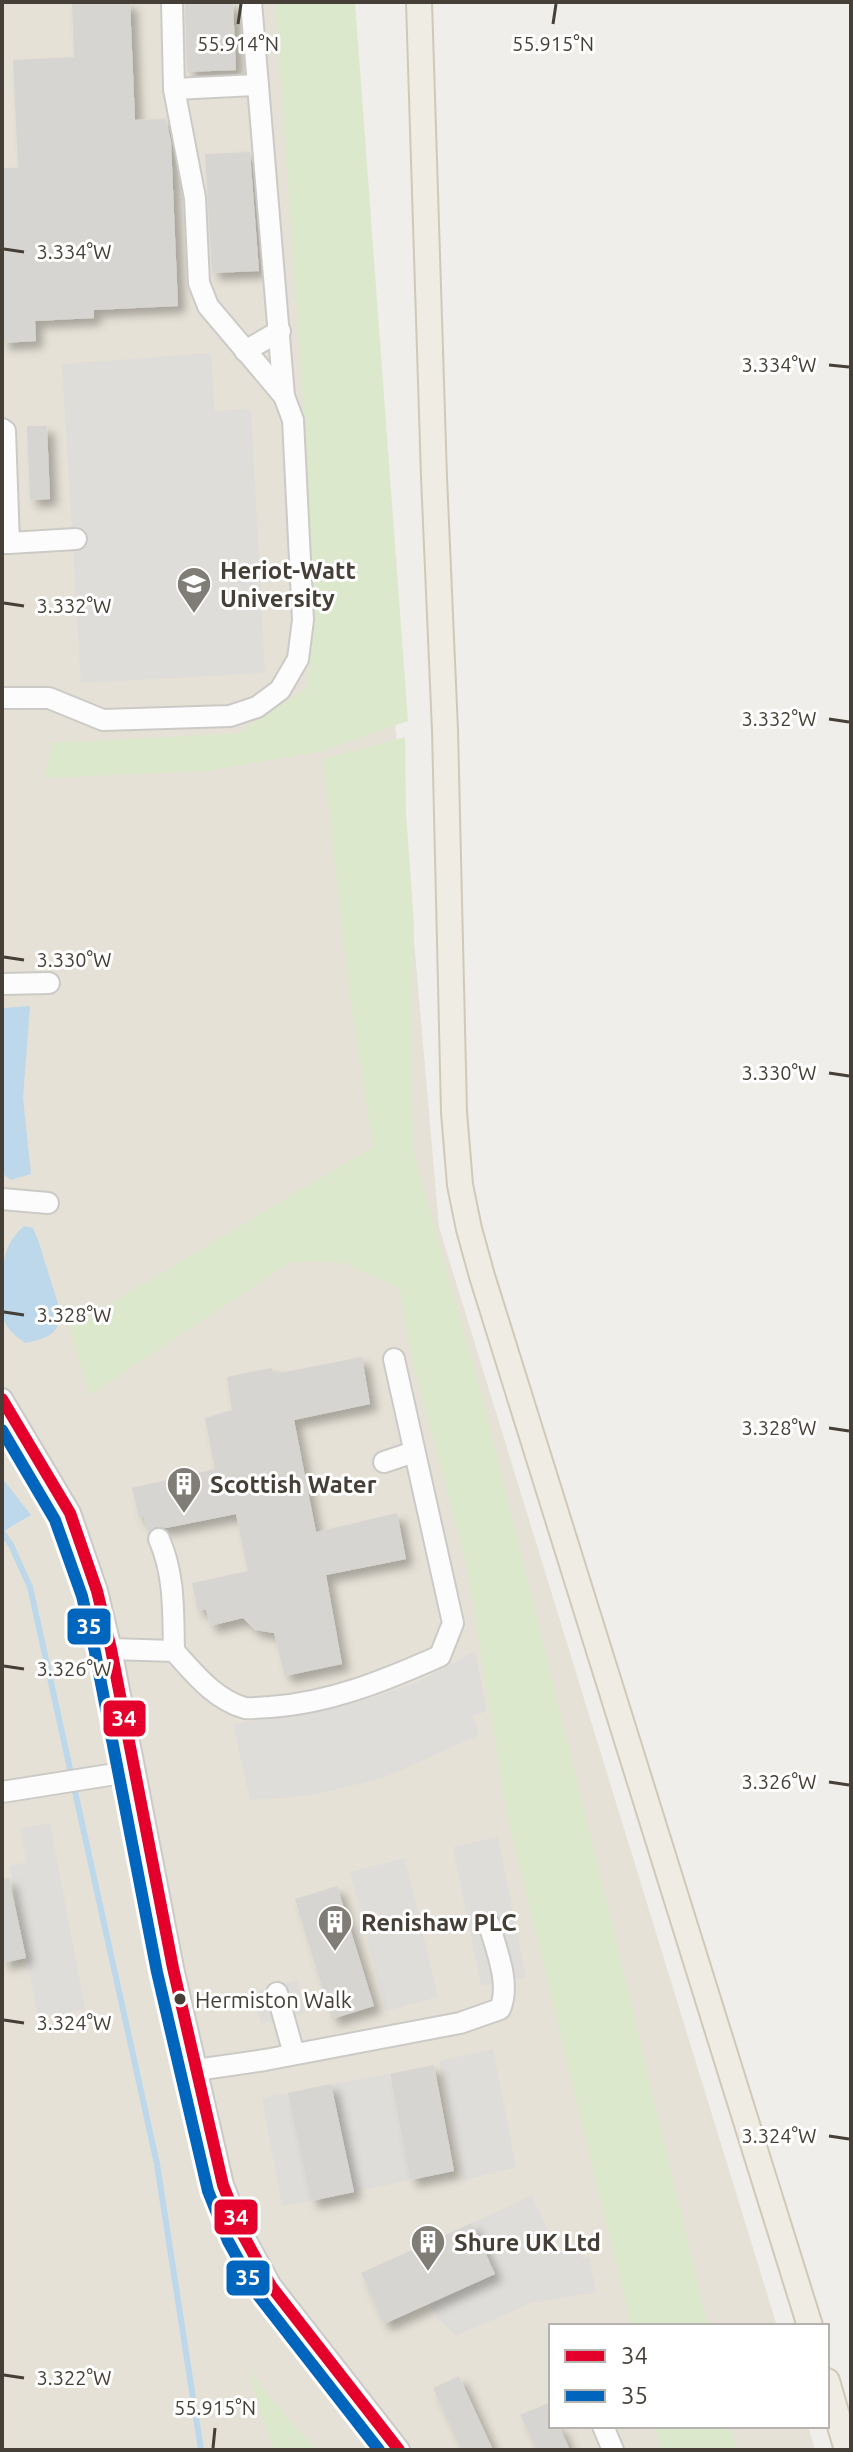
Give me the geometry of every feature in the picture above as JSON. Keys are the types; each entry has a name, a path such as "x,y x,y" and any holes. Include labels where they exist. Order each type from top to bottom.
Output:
{"main road":[{"path":"419,2 445,730 454,1112 460,1185 482,1276 809,2324"},
{"path":"829,2388 847,2450"}],"street":[{"path":"172,2 174,89 195,198 199,283 208,306 284,396"},
{"path":"2,698 49,698 103,720 230,716 257,707 280,690 298,659 303,620 293,420 284,396 251,2"},
{"path":"174,89 258,85"},
{"path":"245,351 280,331"},
{"path":"2,429 5,431 6,543 76,539"},
{"path":"2,984 49,983"},
{"path":"2,1199 48,1203"},
{"path":"159,1539 170,1571 174,1651 211,1691 247,1708 286,1706 326,1698 373,1685 440,1656 453,1623 394,1359"},
{"path":"2,1399 70,1513 97,1591 173,1968 223,2185 242,2233 271,2286 399,2450"},
{"path":"384,1462 414,1452"},
{"path":"111,1649 174,1651"},
{"path":"2,1792 134,1771"},
{"path":"196,2070 460,2023 500,2009 505,1998 489,1924"},
{"path":"277,1993 294,2054"},
{"path":"604,2428 613,2450"}],"shaded area":[{"name":"Heriot-Watt University","path":"2,2 332,2 439,1227 776,2324 549,2324 549,2428 809,2428 815,2450 2,2450"},
{"path":"211,353 215,411 251,409 265,673 81,683 62,365 52,365"},
{"path":"475,1652 487,1711 473,1716 479,1735 383,1778 312,1795 250,1800 233,1724 337,1708 415,1683"},
{"path":"50,1823 85,2009 38,2018 10,1866 27,1862 20,1829"},
{"path":"498,1837 526,1977 481,1986 453,1847"},
{"path":"405,1858 438,1997 386,2011 350,1872"},
{"path":"297,1980 305,2013 261,2024 253,1992"},
{"path":"493,2049 516,2167 462,2181 439,2061"},
{"path":"389,2074 410,2180 354,2192 331,2084"},
{"path":"288,2093 311,2201 282,2206 262,2098"},
{"path":"532,2196 558,2251 579,2247 583,2258 589,2257 596,2292 531,2303 456,2336 438,2319 429,2304 495,2274 472,2223"}],"green space":[{"path":"275,2 355,2 408,721 322,751 208,771 44,778 52,743 238,733 306,689 313,635 305,429"},
{"path":"405,737 406,813 414,923 411,1050 414,1153 483,1398 708,2324 631,2324 506,1811 467,1568 411,1354 399,1288 346,1264 322,1261 289,1263 90,1395 69,1328 373,1147 350,998 323,759"},
{"path":"247,2368 293,2425 318,2450 273,2450"},
{"path":"656,2428 732,2428 737,2450 661,2450"}],"water":[{"path":"30,1006 23,1098 31,1174 11,1180 2,1173 4,1008"},
{"path":"24,1226 33,1228 61,1313 54,1332 25,1343 8,1327 2,1305 2,1276 7,1249"},
{"path":"2,1478 31,1515 2,1532"}],"building":[{"path":"72,2 130,2 135,120 166,119 171,142 178,306 94,310 94,318 35,321 36,341 2,343 2,168 18,168 13,60 74,57"},
{"path":"185,2 233,2 236,70 187,72"},
{"path":"250,152 259,271 212,273 205,154"},
{"path":"27,426 47,426 50,499 30,500"},
{"name":"Scottish Water","path":"362,1357 370,1404 294,1420 316,1532 397,1513 406,1559 326,1575 342,1664 285,1676 274,1633 255,1630 243,1618 210,1626 206,1609 198,1611 192,1583 248,1571 236,1514 166,1528 155,1527 148,1532 144,1517 139,1517 132,1488 215,1469 205,1418 232,1410 227,1377 271,1368 274,1374"},
{"path":"9,1878 26,1958 2,1963 2,1879"},
{"name":"Renishaw PLC","path":"337,1886 374,2006 332,2019 295,1899"},
{"path":"434,2065 454,2171 410,2180 390,2074"},
{"path":"331,2084 354,2192 311,2201 288,2093"},
{"name":"Shure UK Ltd","path":"472,2223 495,2274 384,2324 361,2273"},
{"path":"459,2376 493,2450 462,2450 433,2388"},
{"path":"549,2403 549,2428 560,2428 570,2450 538,2450 520,2415"}],"waterway":[{"path":"2,1532 30,1587 157,2164 201,2450"}],"transit line":[{"name":"34","path":"2,1399 70,1513 97,1591 173,1968 223,2185 242,2233 271,2286 399,2450"},
{"name":"35","path":"2,1430 55,1520 82,1596 157,1972 208,2191 228,2241 258,2295 379,2450"}],"place":[{"name":"Heriot-Watt University","path":"194,615"},
{"name":"Scottish Water","path":"184,1515"},
{"name":"Renishaw PLC","path":"335,1953"},
{"name":"Hermiston Walk","path":"180,1999"},
{"name":"Shure UK Ltd","path":"428,2273"}]}
